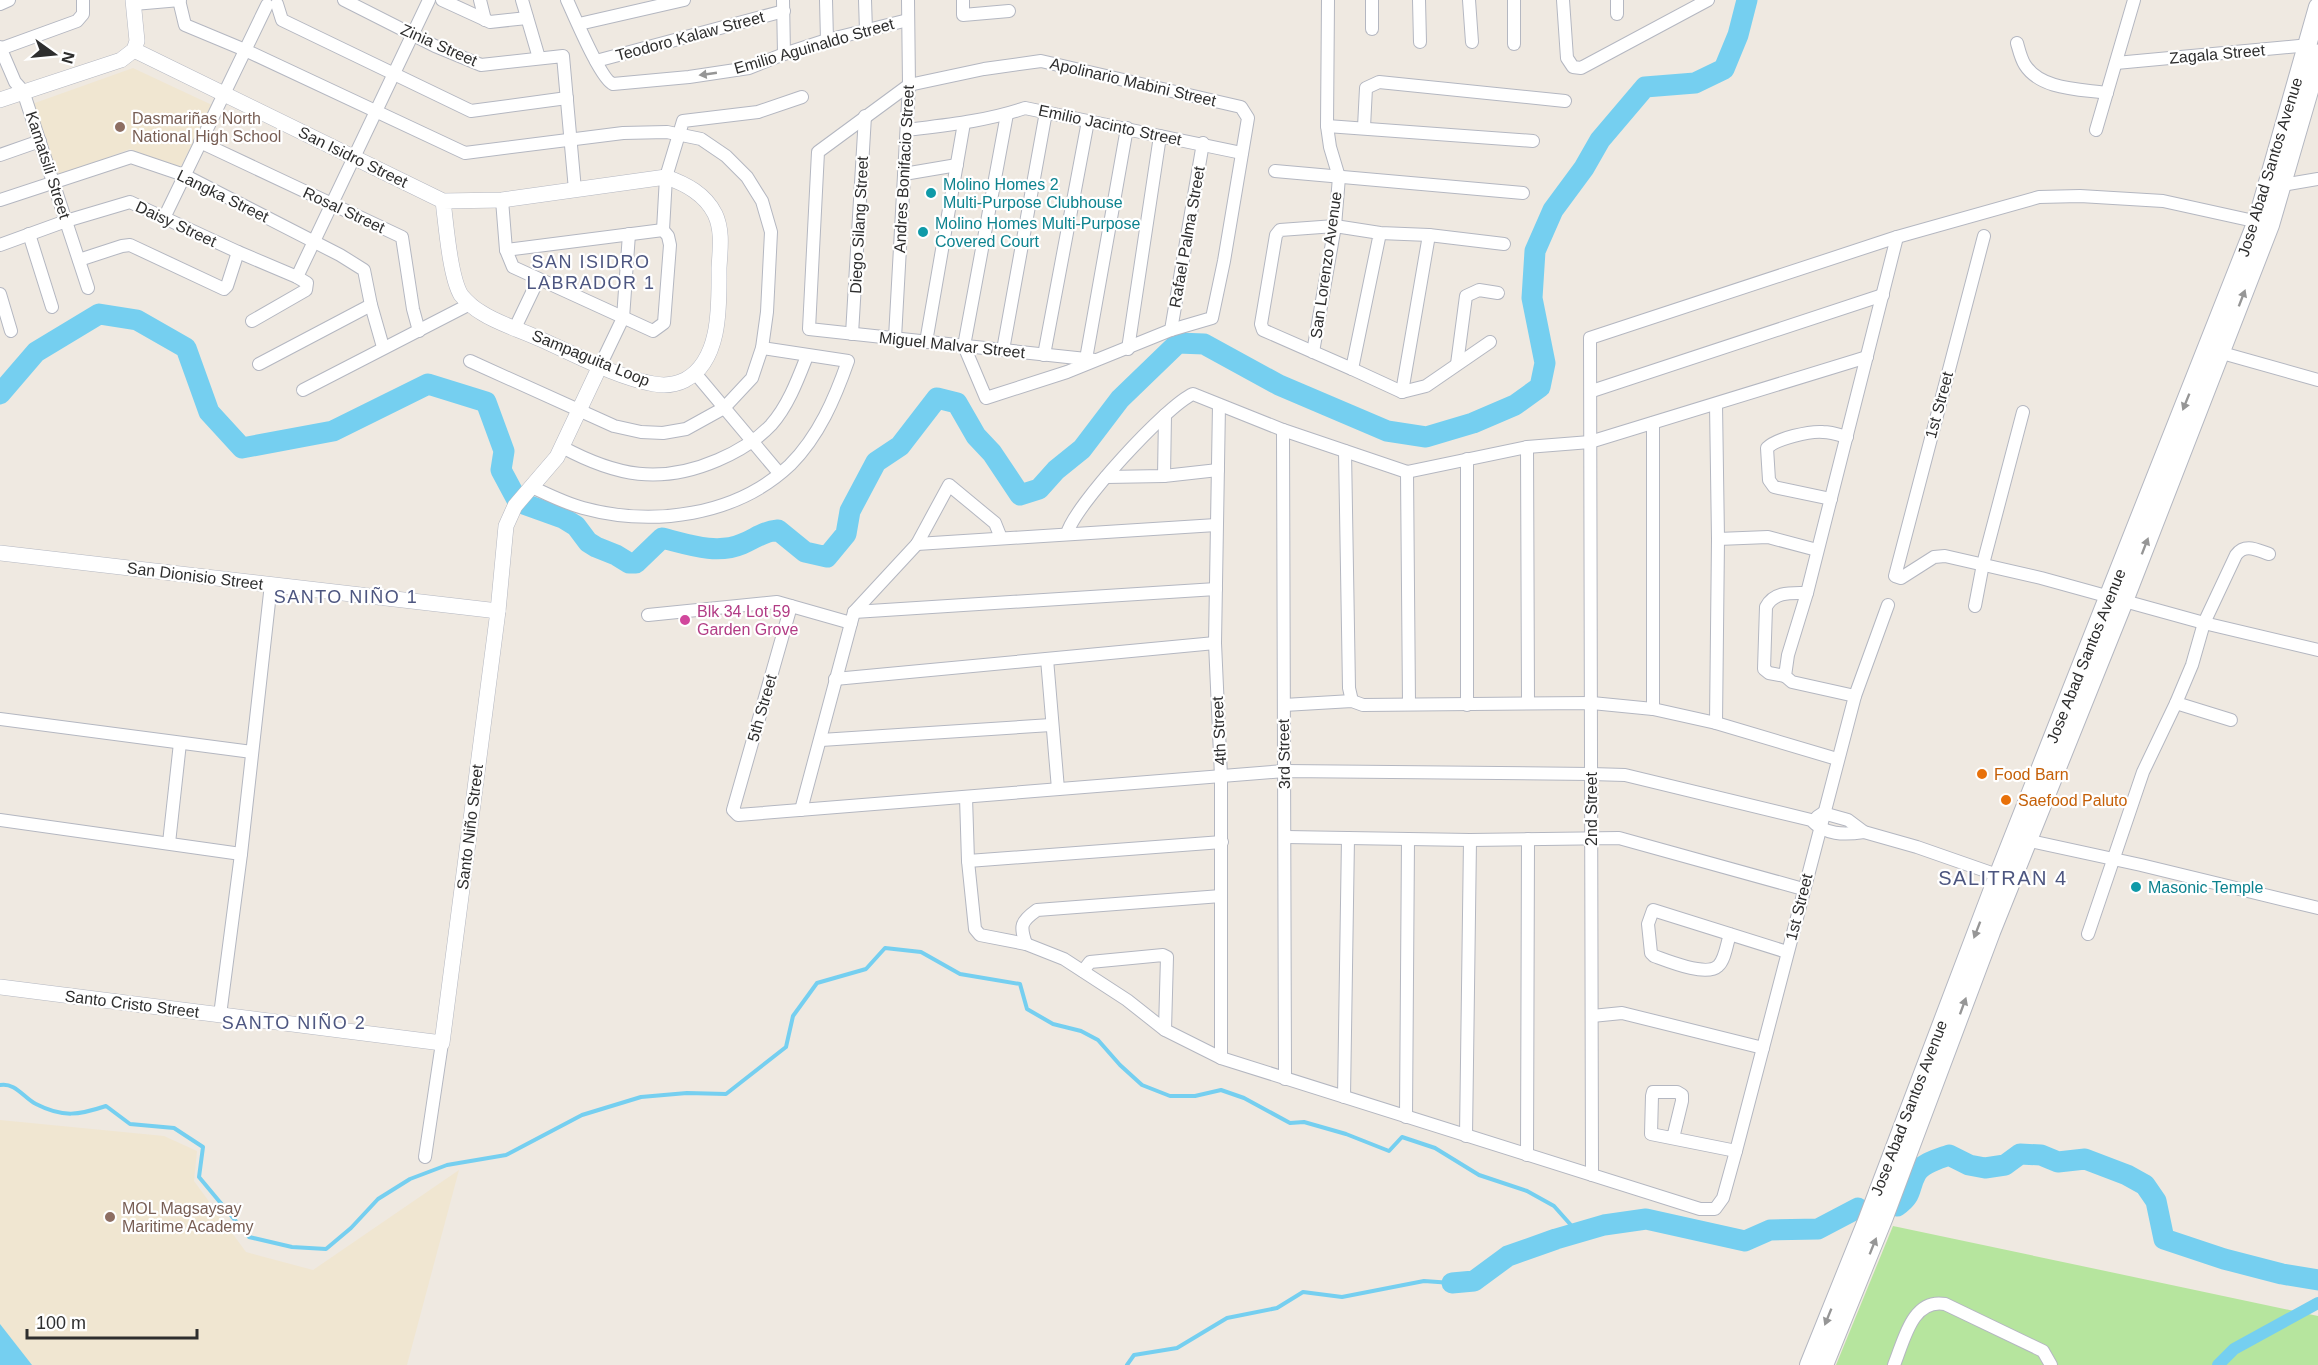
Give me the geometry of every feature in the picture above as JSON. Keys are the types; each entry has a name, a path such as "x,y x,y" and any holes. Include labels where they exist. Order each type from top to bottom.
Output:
{"main road":[{"name":"Jose Abad Santos Avenue","path":"1824,1365 1876,1219 1875,1198 2005,878 2264,223 2307,92 2314,53 2318,7"},
{"name":"Jose Abad Santos Avenue","path":"1809,1365 1876,1219 1894,1193 2005,878"}],"street":[{"path":"0,4 9,0"},
{"path":"0,48 77,21 83,14 83,0"},
{"path":"0,100 121,60 134,50 137,41 138,31 133,2 180,0 185,25 245,50 465,153 623,133 667,132 701,139 726,156 747,177 762,201 771,232 767,312 762,348 752,378 724,408 686,429 663,433 614,426 470,361"},
{"path":"270,3 289,0"},
{"name":"Zinia Street","path":"344,0 413,35 481,65 563,56 567,98"},
{"path":"252,321 306,290 307,283 297,277 429,0"},
{"path":"442,0 490,22 527,18"},
{"path":"480,0 485,20"},
{"path":"522,0 539,58"},
{"path":"567,0 596,61"},
{"path":"579,24 684,0"},
{"path":"826,0 827,40"},
{"path":"865,0 866,31"},
{"name":"Andres Bonifacio Street","path":"895,338 909,86 908,0"},
{"path":"963,0 963,15 1009,11"},
{"name":"San Lorenzo Avenue","path":"1314,352 1335,226 1339,177 1330,147 1328,126 1328,0"},
{"path":"1372,0 1372,29"},
{"path":"1419,0 1420,42"},
{"path":"1469,0 1472,42"},
{"path":"1514,0 1514,44"},
{"path":"1563,0 1567,58 1573,67 1581,68 1708,0"},
{"path":"1617,0 1617,14"},
{"path":"2096,130 2134,0"},
{"path":"164,219 223,94 270,3"},
{"path":"270,3 282,20 471,111 567,98 575,190"},
{"path":"784,5 784,54"},
{"name":"Teodoro Kalaw Street","path":"596,61 784,5"},
{"name":"Emilio Aguinaldo Street","path":"596,61 607,81 613,84 689,77 749,68 827,40 908,20"},
{"path":"2017,43 2024,63 2036,78 2046,83 2107,93"},
{"name":"Zagala Street","path":"2116,63 2299,46 2314,53"},
{"name":"Kamatsili Street","path":"0,48 15,82 23,91 88,288"},
{"name":"San Isidro Street","path":"134,50 443,201"},
{"name":"Apolinario Mabini Street","path":"809,329 818,152 909,86 984,69 1041,61 1084,69 1241,107 1248,118 1212,318 1171,330"},
{"path":"1364,128 1366,88 1379,82 1565,101"},
{"path":"502,200 506,250 513,267 653,331 664,323 670,245 663,230 666,177 683,121 758,112 802,97"},
{"name":"Emilio Jacinto Street","path":"907,130 964,123 1025,108 1242,153"},
{"path":"1003,350 1046,112"},
{"path":"1007,114 964,346 986,398 1067,372 1090,360 1128,348 1171,330"},
{"name":"Diego Silang Street","path":"852,334 865,116"},
{"path":"1044,355 1088,121"},
{"path":"926,342 964,123"},
{"path":"1328,126 1533,141"},
{"path":"1090,360 1127,128"},
{"path":"1128,348 1160,136"},
{"path":"0,155 40,141"},
{"name":"Rosal Street","path":"200,142 402,237 413,309 419,331"},
{"name":"Rafael Palma Street","path":"1171,330 1203,144"},
{"name":"Langka Street","path":"0,200 131,157 184,175 364,270 383,347"},
{"path":"904,174 957,165"},
{"path":"1275,171 1523,193"},
{"path":"443,201 502,200 666,177 696,191 715,213 720,229 718,319 711,347 695,373 779,473"},
{"path":"2275,184 2318,179"},
{"path":"1785,676 1788,655 1807,593 1897,237 2048,196 2080,195 2163,201 2264,223"},
{"name":"Sampaguita Loop","path":"443,201 455,282 462,295 481,313 600,366 655,384 670,385 695,373"},
{"name":"Daisy Street","path":"0,245 66,221 130,202 297,277"},
{"path":"1490,342 1426,386 1402,392 1263,330 1261,324 1276,235 1285,228 1335,226 1380,233 1429,235 1504,244"},
{"path":"506,250 663,230"},
{"path":"1352,369 1380,233"},
{"path":"28,234 52,307"},
{"path":"628,234 623,318 557,457 530,489 586,509 642,516 704,512 754,492 790,465 816,431 834,400 848,361 762,348"},
{"path":"1402,392 1429,235"},
{"name":"1st Street","path":"1983,564 1945,556 1934,557 1901,578 1897,579 1895,573 1984,236"},
{"name":"2nd Street","path":"1592,1175 1590,442 1592,391 1590,338 1897,237"},
{"path":"79,260 130,245 224,289 238,252"},
{"path":"515,328 538,280"},
{"path":"1457,364 1466,296 1479,290 1498,293"},
{"path":"1592,391 1883,295"},
{"path":"0,296 11,331"},
{"path":"303,390 470,304"},
{"path":"259,364 371,305"},
{"name":"Miguel Malvar Street","path":"809,329 1090,360"},
{"path":"2214,350 2318,380"},
{"path":"562,447 591,462 636,475 665,475 696,470 752,443 773,423 792,391 807,356"},
{"path":"1067,534 1075,514 1106,477 1165,415 1193,394 1283,430 1407,472 1527,447 1590,442 1867,357"},
{"path":"1716,404 1718,539 1716,723"},
{"name":"4th Street","path":"1220,405 1215,643 1222,842 1221,1058"},
{"path":"1975,606 1983,564 2023,412"},
{"path":"1164,476 1165,415"},
{"path":"1653,423 1653,710"},
{"name":"3rd Street","path":"1283,430 1285,1079"},
{"path":"1831,499 1774,487 1769,480 1767,448 1774,443 1806,433 1822,432 1847,437"},
{"path":"1527,447 1528,703"},
{"path":"1345,451 1349,688 1352,701"},
{"path":"1467,459 1467,705"},
{"path":"1106,477 1164,476 1218,470"},
{"path":"1407,472 1409,704"},
{"path":"1001,538 995,523 949,485 917,544 853,618 801,810 1284,771 1591,774 1625,775 1815,824 1844,835 1864,832"},
{"name":"Santo Niño Street","path":"442,1043 498,611 506,526 515,506 530,489"},
{"path":"917,544 1216,525"},
{"path":"1718,539 1768,537 1817,550"},
{"path":"2088,934 2143,772 2192,665 2204,623 2239,550 2246,547 2269,554"},
{"name":"San Dionisio Street","path":"0,553 498,611"},
{"path":"1983,564 2204,623 2318,650"},
{"path":"220,1015 241,854 271,584"},
{"path":"648,615 777,602 853,618 1216,589"},
{"path":"1807,593 1781,594 1770,600 1766,607 1764,669 1768,673 1785,676 1792,682 1855,696"},
{"path":"1815,824 1823,813 1855,696 1888,605"},
{"name":"5th Street","path":"791,606 733,810 738,815 801,810"},
{"path":"835,679 1215,643"},
{"path":"1047,658 1058,789"},
{"path":"1284,705 1352,701 1363,705 1592,703 1653,710 1716,723 1837,759"},
{"path":"2176,703 2231,720"},
{"path":"0,719 252,752"},
{"path":"821,740 1051,725"},
{"path":"169,843 180,743"},
{"path":"966,797 968,861 977,933 1026,944 1064,959 1127,1000 1165,1030 1221,1058 1592,1175"},
{"path":"1823,813 1848,820 1864,832 1917,847 2005,878"},
{"path":"0,819 241,854"},
{"name":"1st Street","path":"1592,1175 1700,1209 1715,1209 1723,1198 1803,889 1815,824"},
{"path":"1286,837 1470,840 1619,838 1803,889"},
{"path":"1344,1097 1348,838"},
{"path":"1406,1117 1408,839"},
{"path":"1527,1155 1528,839"},
{"path":"2020,839 2141,865 2318,908"},
{"path":"1466,1136 1470,840"},
{"path":"968,861 1222,842"},
{"path":"1026,944 1022,929 1025,918 1037,910 1221,896"},
{"path":"1730,934 1720,964 1702,971 1654,956 1651,953 1648,924 1653,910 1730,934 1787,952"},
{"path":"1083,971 1090,962 1162,955 1167,957 1165,1030"},
{"name":"Santo Cristo Street","path":"0,987 442,1043"},
{"path":"1592,1016 1622,1013 1763,1048"},
{"path":"425,1157 442,1043"},
{"path":"1673,1138 1736,1151"},
{"path":"1894,1365 1918,1312 1930,1303 1937,1302 2043,1351 2051,1365"}],"shaded area":[{"name":"Dasmariñas North National High School","path":"133,68 212,105 179,170 130,149 56,177 32,104"},
{"name":"MOL Magsaysay Maritime Academy","path":"0,1120 164,1136 197,1151 194,1181 246,1252 313,1270 459,1170 407,1365 0,1365"}],"green space":[{"path":"1893,1226 2318,1316 2318,1365 1836,1365"}],"water":[{"path":"0,1324 32,1365 0,1365"}],"waterway":[{"path":"0,394 36,352 99,314 137,320 186,348 209,412 242,448 333,431 428,384 486,402 504,451 501,470 516,498 524,504 563,518 576,526 588,542 629,563 636,563 662,538 712,549 722,549 778,530 805,552 827,557 846,534 850,511 876,462 900,446 937,398 957,403 976,436 992,453 1020,495 1039,489 1056,470 1082,449 1120,399 1178,343 1204,344 1279,385 1387,431 1426,437 1473,423 1515,405 1540,387 1545,363 1532,298 1535,251 1553,210 1584,168 1600,140 1645,87 1695,83 1724,69 1738,35 1747,0"},
{"path":"0,1085 10,1086 36,1104 63,1113 79,1113 106,1106 130,1124 174,1128 203,1147 199,1177 249,1237 292,1247 326,1249 351,1228 378,1199 410,1179 447,1165 506,1155 582,1115 641,1097 687,1093 726,1094 786,1047 793,1016 817,983 866,969 885,948 921,952 960,974 1020,984 1027,1009 1053,1024 1081,1031 1098,1040 1142,1085 1170,1096 1195,1096 1221,1090 1244,1098 1290,1123 1304,1122 1346,1134 1389,1151 1402,1137 1435,1148 1479,1175 1527,1191 1554,1206 1578,1233"},
{"path":"1897,1206 1908,1195 1916,1174 1922,1167 1949,1155 1969,1165 1985,1168 2005,1165 2020,1154 2041,1155 2058,1162 2085,1159 2127,1175 2145,1185 2156,1201 2164,1239 2224,1259 2282,1274 2318,1280"},
{"path":"1452,1283 1474,1281 1508,1256 1604,1225 1646,1219 1745,1241 1770,1230 1818,1229 1858,1208"},
{"path":"1127,1365 1134,1355 1177,1348 1227,1318 1277,1308 1303,1292 1342,1297 1424,1281 1452,1283"},
{"path":"2218,1365 2234,1349 2318,1303"}],"place":[{"name":"Dasmariñas North National High School","path":"120,127"},
{"name":"Molino Homes 2 Multi-Purpose Clubhouse","path":"931,193"},
{"name":"Molino Homes Multi-Purpose Covered Court","path":"923,232"},
{"name":"Blk 34 Lot 59 Garden Grove","path":"685,620"},
{"name":"Food Barn","path":"1982,774"},
{"name":"Saefood Paluto","path":"2006,800"},
{"name":"Masonic Temple","path":"2136,887"},
{"name":"MOL Magsaysay Maritime Academy","path":"110,1217"}],"district":[{"name":"SAN ISIDRO LABRADOR 1","path":"591,272"},
{"name":"SANTO NIÑO 1","path":"346,597"},
{"name":"SALITRAN 4","path":"2003,878"},
{"name":"SANTO NIÑO 2","path":"294,1023"}]}
